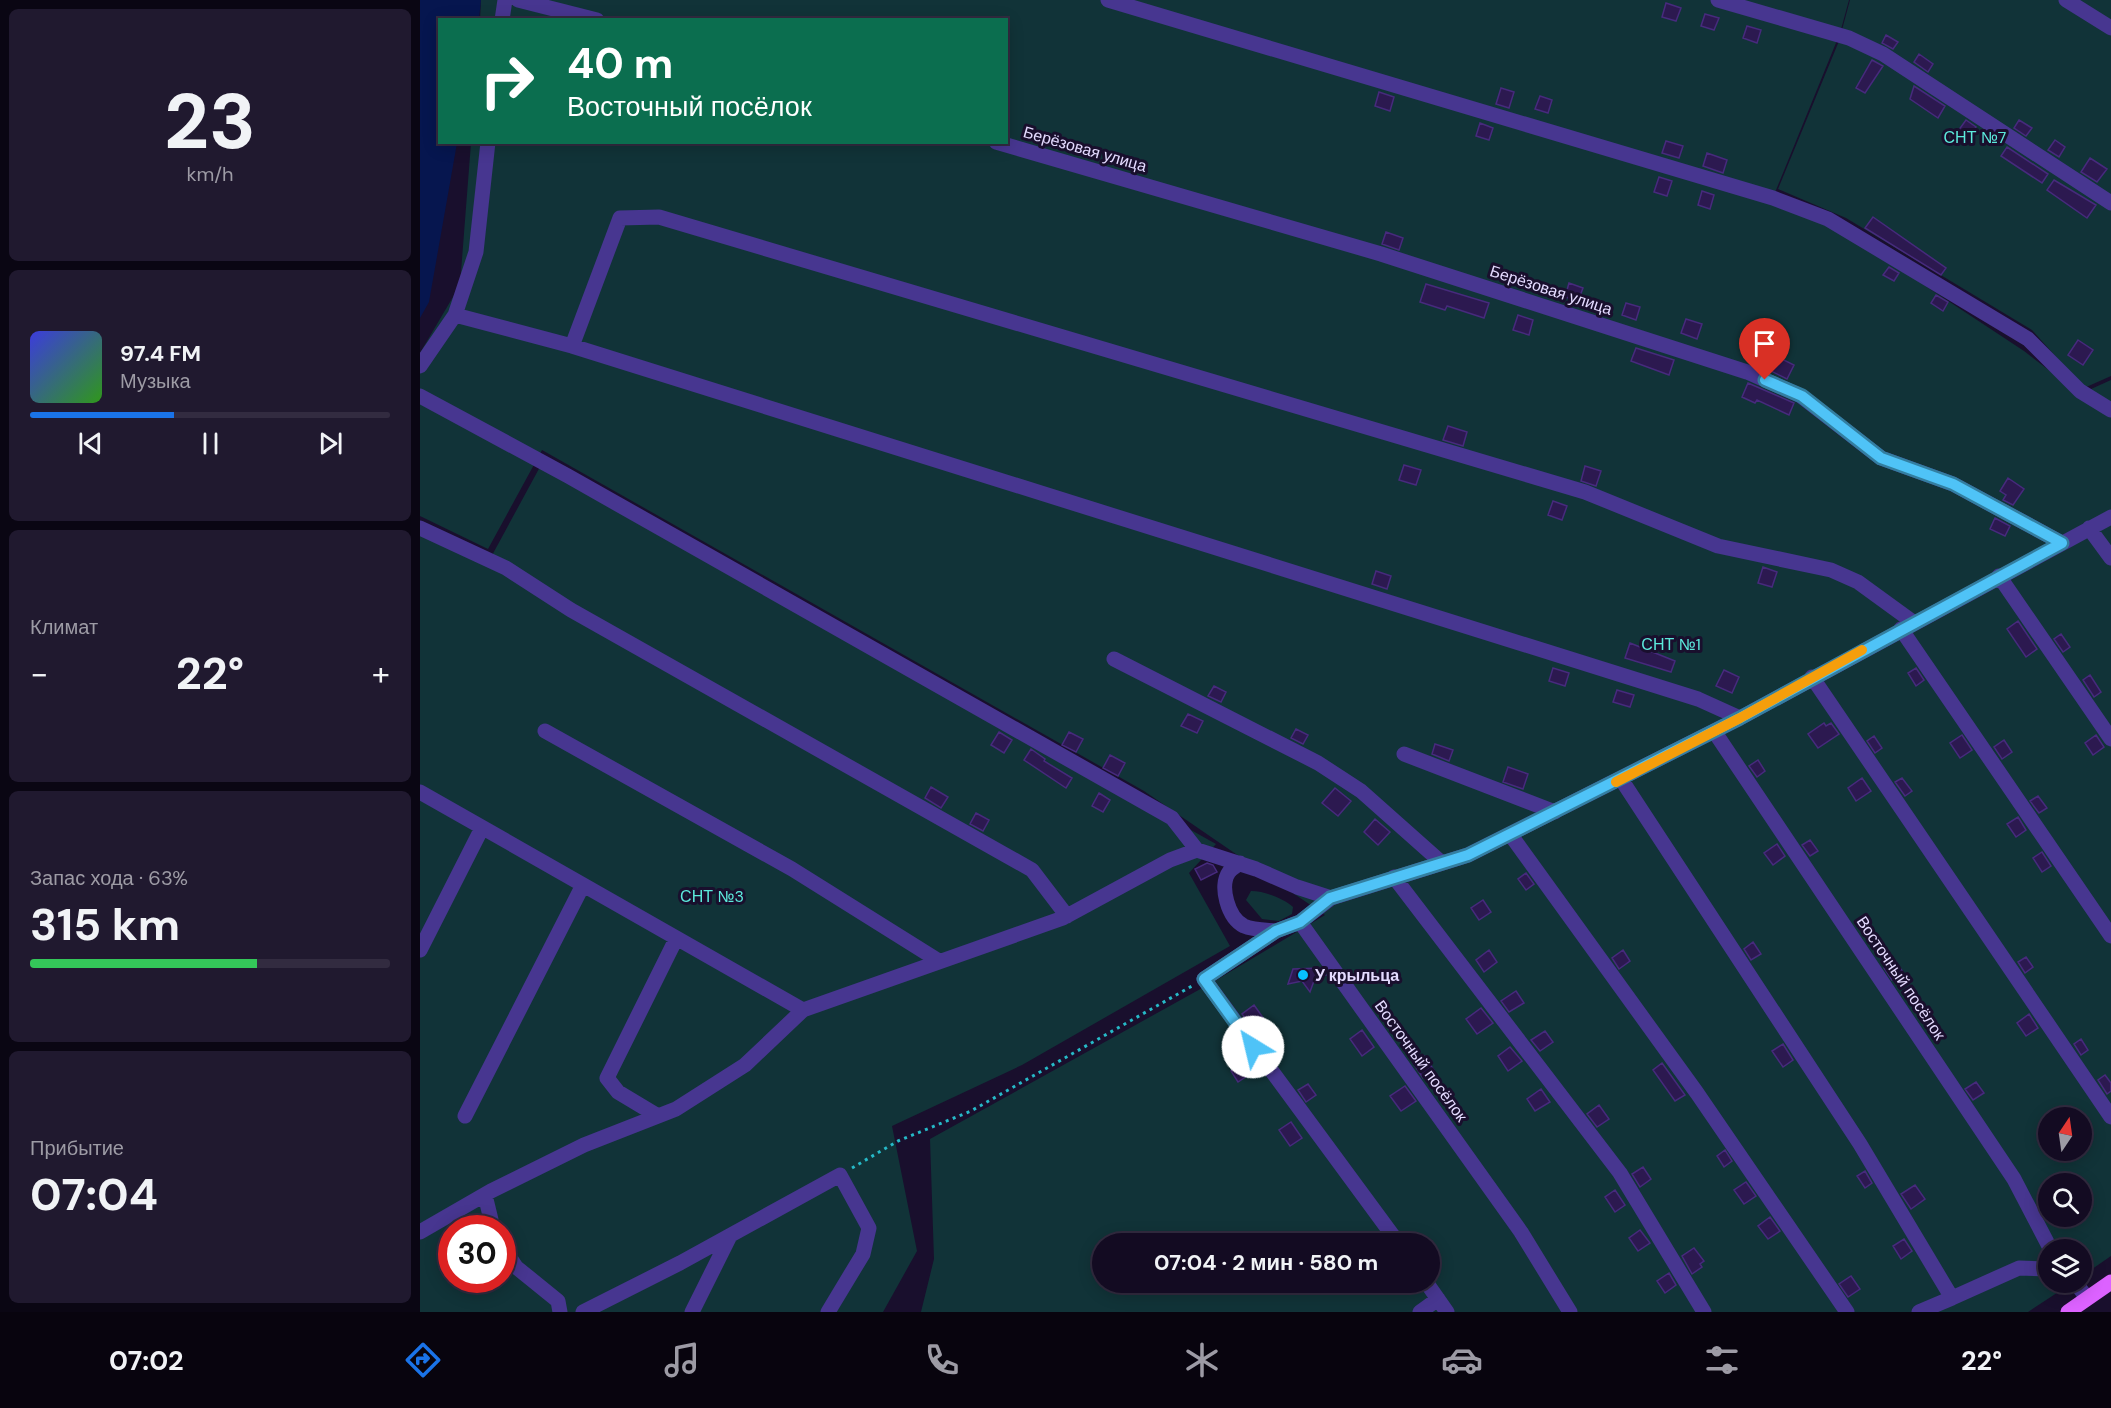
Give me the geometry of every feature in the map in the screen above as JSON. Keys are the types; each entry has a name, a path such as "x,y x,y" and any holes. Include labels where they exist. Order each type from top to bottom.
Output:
{"main road":[{"path":"2068,1312 2111,1282"}],"street":[{"path":"502,18 505,0"},
{"path":"518,0 589,18"},
{"path":"1108,0 1773,198 1828,219 2028,339 2080,391 2111,410"},
{"path":"1718,0 1849,39 1883,54 2111,203"},
{"path":"2066,0 2111,28"},
{"path":"420,366 455,315 476,252 488,144"},
{"name":"Берёзовая улица","path":"1003,144 1381,254 1747,372 1802,396 1881,458 1953,484 2062,543"},
{"path":"573,346 620,218 659,217 1584,492 1718,546 1831,570 1858,582 1907,626 2111,936"},
{"path":"455,315 573,346 1698,699 1740,718"},
{"path":"420,396 568,476 1172,818 1197,850 1240,863 1296,887 1330,898"},
{"path":"1391,1233 1204,979 1276,931 1300,922 1330,898 1468,855 1740,718 2111,517"},
{"path":"420,528 506,568 571,610 1032,870 1067,916"},
{"path":"2090,528 2111,558"},
{"path":"1999,576 2111,739"},
{"path":"1114,659 1318,763 1361,791 1442,863"},
{"path":"1812,677 2111,1117"},
{"name":"Восточный посёлок","path":"1714,730 2014,1179 2045,1239"},
{"path":"545,731 792,869 939,961"},
{"path":"1404,754 1555,812"},
{"path":"1621,779 1860,1144 1952,1298"},
{"path":"420,792 803,1010"},
{"path":"420,950 482,828"},
{"path":"1510,834 1697,1093 1847,1312"},
{"path":"420,1232 484,1194 584,1145 676,1109 745,1065 803,1010 1067,916 1170,860 1197,850"},
{"path":"1240,863 1230,871 1225,880 1225,892 1233,915 1242,925 1276,931"},
{"path":"1394,878 1620,1173 1704,1312"},
{"path":"465,1116 583,885"},
{"name":"Восточный посёлок","path":"1300,922 1521,1232 1570,1312"},
{"path":"658,1116 618,1092 607,1078 676,939"},
{"path":"583,1312 730,1236 840,1175 869,1228 863,1254 828,1312"},
{"path":"484,1194 490,1215"},
{"path":"692,1312 730,1236"},
{"path":"516,1268 558,1301 560,1312"},
{"path":"1919,1312 2019,1268 2038,1269"},
{"path":"1434,1293 1447,1312"},
{"path":"2083,1293 2087,1298"},
{"path":"1420,1312 1438,1299"}],"path":[{"path":"840,1175 898,1141 971,1111 1204,979"}],"green space":[{"name":"СНТ №1","path":"481,0 1849,0 1840,33 1772,200 1827,221 2024,351 2080,394 2111,380 2111,1256 2092,1269 2092,1239 2038,1239 2038,1293 2057,1293 2028,1312 921,1312 934,1259 930,1139 1213,982 1325,915 1144,791 542,450 488,549 420,516 420,353 460,285 471,144 1008,144 1008,18 480,18"},
{"name":"СНТ №7","path":"1850,0 2111,0 2111,376 2084,388 2032,330 1846,218 1778,189 1839,41"},
{"name":"СНТ №3","path":"541,465 1216,844 1189,873 1230,946 1022,1065 892,1126 917,1251 883,1312 420,1312 420,529 490,559"},
{"path":"1251,891 1279,898 1293,907 1292,914 1279,921 1262,919 1246,900"}],"shaded area":[{"path":"420,0 481,0 479,18 438,18 438,144 457,144 429,302 420,318"}],"building":[{"path":"1666,3 1681,8 1676,21 1662,17"},
{"path":"1705,14 1719,18 1714,30 1701,26"},
{"path":"1747,26 1761,30 1757,43 1743,38"},
{"path":"1886,35 1898,42 1893,49 1882,43"},
{"path":"1919,54 1933,64 1928,72 1914,62"},
{"path":"1872,60 1883,66 1865,93 1856,88"},
{"path":"1914,86 1945,106 1938,118 1910,99"},
{"path":"1501,88 1514,92 1509,108 1496,104"},
{"path":"1379,92 1394,97 1390,111 1375,106"},
{"path":"1540,96 1552,100 1548,113 1535,109"},
{"path":"1966,120 1976,127 1969,138 1958,131"},
{"path":"2019,120 2032,128 2026,136 2014,128"},
{"path":"1480,123 1493,128 1489,140 1476,136"},
{"path":"2055,140 2065,147 2059,157 2048,150"},
{"path":"1666,141 1683,146 1679,158 1662,153"},
{"path":"2007,147 2048,174 2042,183 2001,156"},
{"path":"1707,153 1727,160 1723,173 1703,166"},
{"path":"2090,158 2107,169 2097,182 2081,172"},
{"path":"1659,177 1672,181 1667,196 1654,192"},
{"path":"2054,180 2096,205 2087,218 2047,190"},
{"path":"1702,191 1714,195 1710,209 1698,205"},
{"path":"1873,217 1946,268 1941,275 1865,228"},
{"path":"1386,232 1403,238 1399,250 1382,244"},
{"path":"1889,267 1899,273 1894,281 1883,275"},
{"path":"1569,283 1583,288 1578,301 1565,297"},
{"path":"1426,284 1489,303 1484,318 1447,306 1445,310 1420,302"},
{"path":"1936,295 1948,302 1943,311 1931,303"},
{"path":"1626,303 1640,307 1636,320 1622,315"},
{"path":"1518,315 1533,320 1529,335 1513,330"},
{"path":"1686,319 1702,324 1697,339 1681,333"},
{"path":"2078,340 2093,350 2083,365 2068,355"},
{"path":"1755,346 1794,365 1787,379 1749,360"},
{"path":"1636,348 1674,360 1669,375 1631,361"},
{"path":"1748,383 1794,403 1789,415 1757,400 1755,403 1742,397"},
{"path":"1448,426 1467,432 1463,446 1443,440"},
{"path":"1404,465 1421,470 1416,485 1399,480"},
{"path":"1585,466 1601,471 1596,486 1581,481"},
{"path":"2008,478 2024,489 2013,505 2003,500 2006,495 2000,491"},
{"path":"1553,501 1567,506 1562,520 1548,515"},
{"path":"1995,518 2010,526 2005,536 1990,529"},
{"path":"1763,567 1777,572 1772,587 1758,583"},
{"path":"1376,571 1391,576 1387,589 1372,584"},
{"path":"2018,621 2037,649 2026,657 2007,629"},
{"path":"2061,634 2070,647 2063,652 2054,639"},
{"path":"1630,643 1675,661 1671,672 1625,658"},
{"path":"1553,668 1569,673 1565,686 1549,681"},
{"path":"1916,668 1924,680 1916,686 1908,673"},
{"path":"1724,670 1739,677 1732,693 1716,686"},
{"path":"2090,675 2101,692 2094,697 2083,680"},
{"path":"1214,686 1226,692 1221,702 1208,696"},
{"path":"1617,690 1634,695 1630,707 1613,702"},
{"path":"1188,714 1203,721 1197,733 1181,726"},
{"path":"1824,723 1826,726 1831,723 1839,734 1818,748 1808,734"},
{"path":"1296,729 1308,735 1303,744 1291,738"},
{"path":"999,732 1012,740 1004,753 991,745"},
{"path":"1069,732 1083,739 1076,752 1062,745"},
{"path":"1962,735 1972,750 1960,758 1950,743"},
{"path":"2096,735 2104,747 2093,755 2085,743"},
{"path":"1874,736 1882,748 1875,753 1867,741"},
{"path":"2004,740 2012,752 2002,759 1994,747"},
{"path":"1435,744 1453,750 1449,761 1432,754"},
{"path":"1031,749 1045,759 1044,761 1072,778 1066,788 1024,760"},
{"path":"1110,755 1125,763 1118,776 1103,768"},
{"path":"1758,760 1765,771 1757,777 1749,766"},
{"path":"1508,767 1528,774 1523,789 1503,782"},
{"path":"1862,778 1871,791 1856,801 1848,788"},
{"path":"1902,778 1912,791 1905,796 1895,782"},
{"path":"931,787 948,797 941,808 925,798"},
{"path":"1335,788 1351,801 1338,816 1322,803"},
{"path":"1099,793 1110,800 1103,812 1092,806"},
{"path":"2038,796 2047,808 2039,813 2030,801"},
{"path":"976,813 989,820 983,831 970,824"},
{"path":"2018,817 2026,830 2016,837 2007,824"},
{"path":"1375,819 1390,832 1378,845 1364,832"},
{"path":"1810,840 1818,851 1810,856 1802,845"},
{"path":"1777,844 1785,856 1773,865 1764,853"},
{"path":"2042,852 2051,866 2042,872 2033,858"},
{"path":"1207,863 1213,865 1217,872 1201,880 1195,869"},
{"path":"1526,873 1534,884 1526,890 1518,879"},
{"path":"1483,900 1491,912 1479,920 1471,908"},
{"path":"1753,942 1761,954 1751,960 1744,949"},
{"path":"1489,950 1497,962 1484,972 1476,960"},
{"path":"1623,950 1630,961 1619,969 1612,958"},
{"path":"2026,957 2033,967 2025,973 2018,962"},
{"path":"1895,961 1903,972 1892,980 1884,968"},
{"name":"У крыльца","path":"1321,968 1326,975 1315,978 1310,992 1302,981 1288,984 1293,969"},
{"path":"1516,991 1524,1003 1509,1012 1501,1001"},
{"path":"1254,1005 1264,1019 1252,1027 1242,1014"},
{"path":"1481,1008 1493,1023 1477,1034 1466,1019"},
{"path":"2029,1014 2038,1028 2026,1036 2017,1023"},
{"path":"1362,1030 1374,1047 1362,1056 1350,1039"},
{"path":"1545,1031 1553,1042 1540,1051 1531,1040"},
{"path":"2081,1039 2088,1050 2081,1055 2074,1044"},
{"path":"1783,1044 1793,1060 1783,1067 1772,1051"},
{"path":"1510,1047 1522,1061 1508,1071 1498,1056"},
{"path":"1424,1056 1434,1070 1423,1078 1413,1063"},
{"path":"1246,1060 1253,1072 1238,1082 1231,1071"},
{"path":"1662,1063 1685,1095 1675,1101 1653,1070"},
{"path":"2105,1075 2111,1083 2111,1091 2107,1094 2098,1080"},
{"path":"1976,1082 1984,1093 1973,1100 1965,1089"},
{"path":"1308,1084 1316,1095 1306,1102 1298,1090"},
{"path":"1405,1086 1416,1101 1401,1111 1390,1096"},
{"path":"1541,1089 1550,1102 1535,1111 1527,1099"},
{"path":"1599,1105 1609,1119 1597,1127 1587,1114"},
{"path":"1291,1122 1302,1138 1290,1146 1279,1130"},
{"path":"1725,1150 1732,1161 1724,1167 1717,1156"},
{"path":"1643,1167 1651,1179 1640,1187 1632,1174"},
{"path":"1865,1171 1872,1183 1865,1188 1857,1176"},
{"path":"1746,1182 1756,1196 1744,1204 1734,1190"},
{"path":"1915,1185 1925,1199 1911,1209 1901,1194"},
{"path":"1615,1190 1625,1205 1615,1212 1605,1197"},
{"path":"1770,1217 1780,1231 1768,1239 1758,1226"},
{"path":"1640,1230 1650,1243 1638,1251 1629,1238"},
{"path":"1904,1239 1912,1251 1901,1259 1893,1246"},
{"path":"1694,1248 1704,1261 1700,1264 1702,1267 1692,1274 1682,1256"},
{"path":"1669,1273 1676,1285 1665,1293 1657,1281"},
{"path":"1851,1276 1860,1289 1848,1297 1839,1284"}],"slow traffic":[{"path":"1616,782 1740,718 1862,650"}],"place":[{"name":"У крыльца","path":"1303,975"}],"route":[{"path":"1253,1047 1204,979 1276,931 1300,922 1330,898 1468,855 1740,718 2062,543 1953,484 1881,458 1802,396 1765,380"}]}
